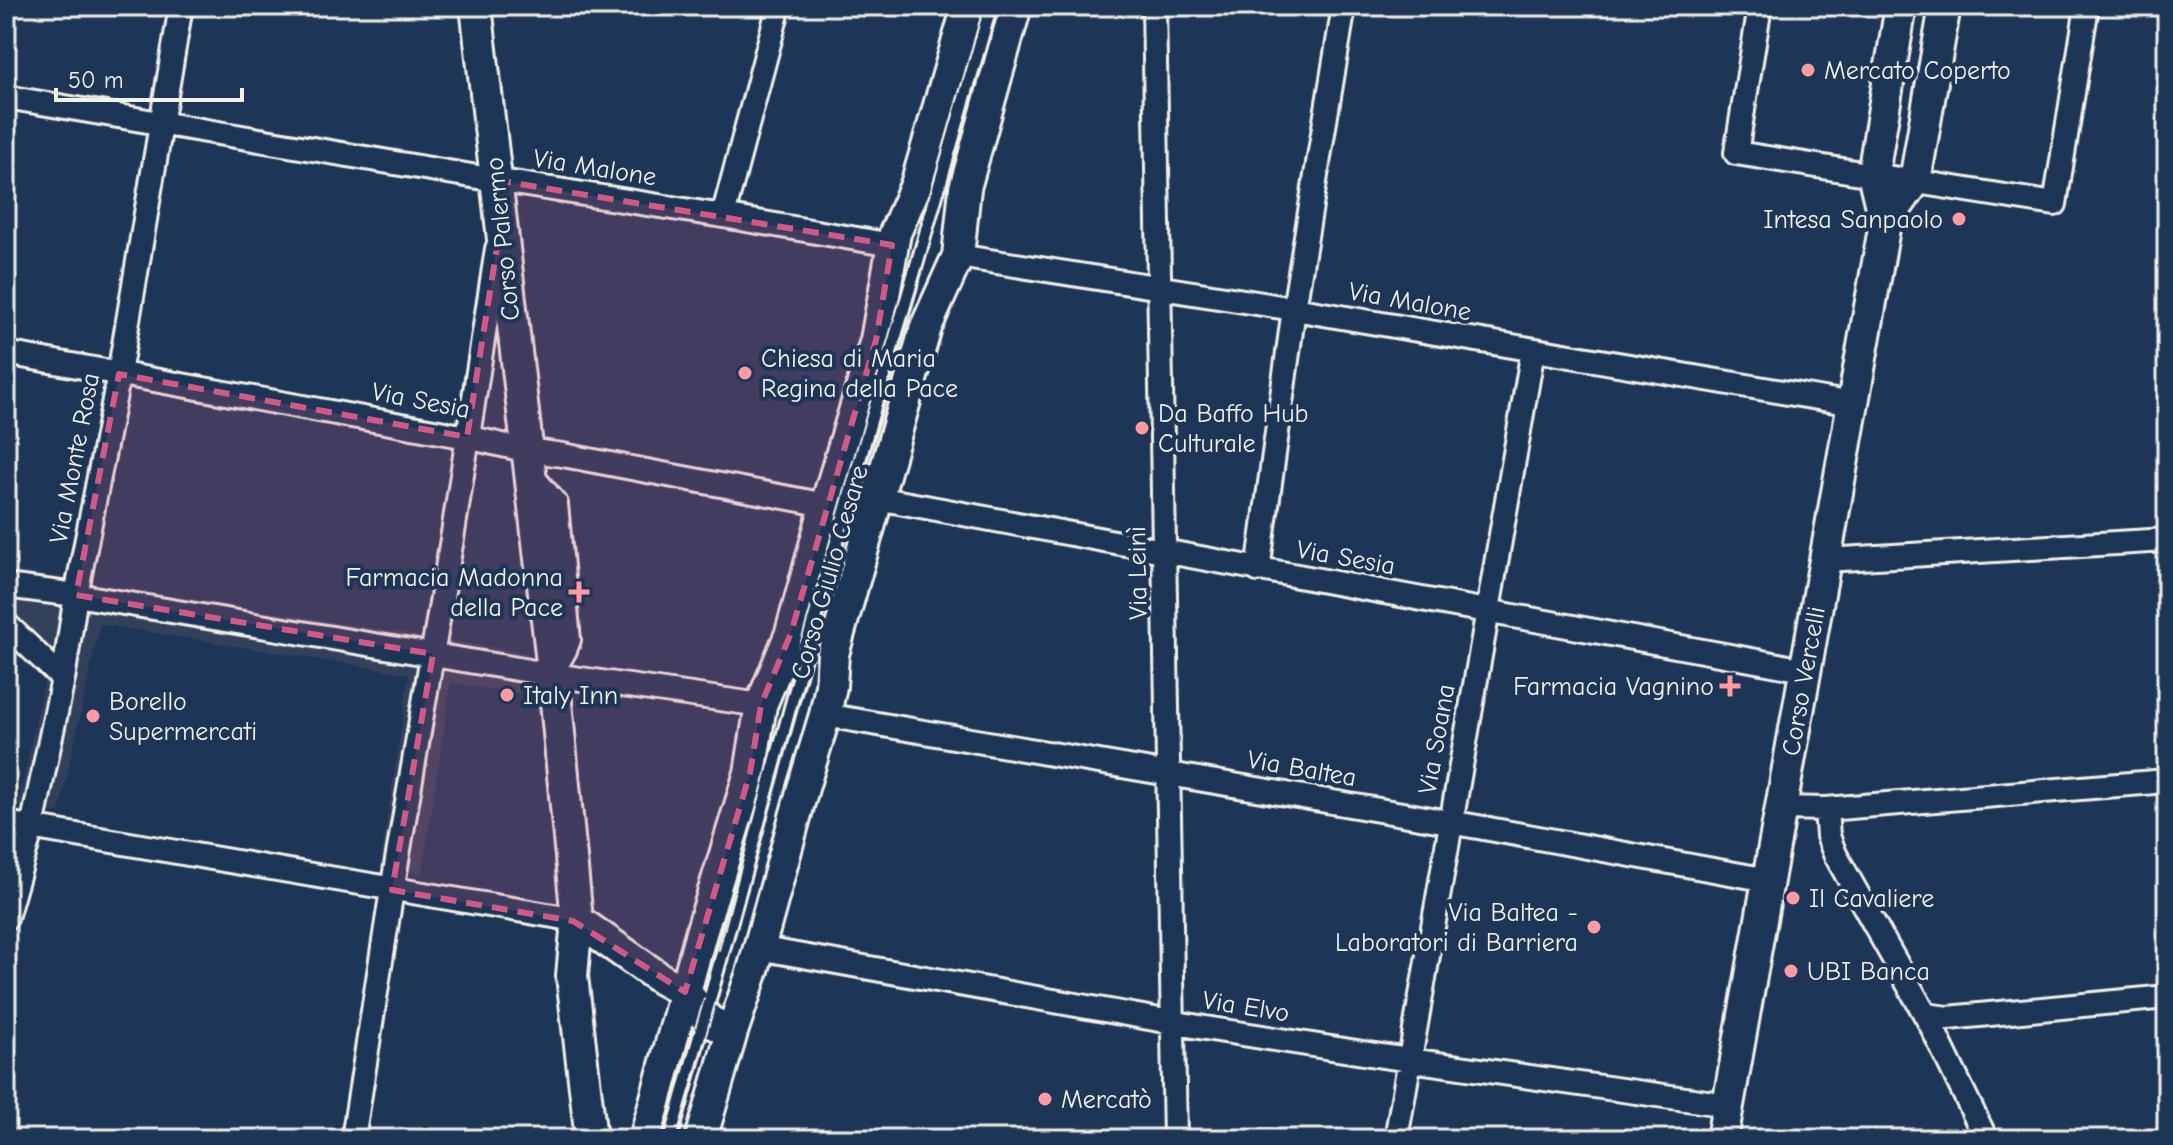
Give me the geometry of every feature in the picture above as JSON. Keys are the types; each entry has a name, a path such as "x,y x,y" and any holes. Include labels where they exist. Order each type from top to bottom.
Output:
{"main road":[{"name":"Corso Palermo","path":"476,6 553,673 577,920 572,976 591,1139"},
{"name":"Corso Giulio Cesare","path":"645,1139 750,773 761,705 791,633 876,340 892,245 916,185 968,6"},
{"name":"Corso Giulio Cesare","path":"701,1139 753,970 825,715 833,654 926,327 958,256 965,188 1016,6"},
{"name":"Corso Vercelli","path":"1722,1139 1885,223 1873,174 1901,6"},
{"name":"Corso Vercelli","path":"1885,223 1915,181 1945,6"},
{"path":"577,920 661,979 685,992 709,1021 732,1032"}],"street":[{"name":"Via Monte Rosa","path":"6,918 32,827 63,679 119,374 181,6"},
{"path":"723,216 779,6"},
{"name":"Via Leinì","path":"1154,6 1175,1139"},
{"path":"1258,570 1294,309 1344,6"},
{"path":"1760,6 1736,153 2055,204 2087,6"},
{"name":"Via Malone","path":"6,97 892,245"},
{"path":"353,1139 500,228"},
{"name":"Via Malone","path":"958,256 1294,309 1853,404"},
{"name":"Via Soana","path":"1396,1139 1533,350"},
{"name":"Via Sesia","path":"6,353 467,437 527,461 563,455 826,505"},
{"name":"Via Sesia","path":"877,498 1805,670"},
{"path":"1825,560 2167,540"},
{"path":"6,586 761,705"},
{"path":"6,624 63,679"},
{"name":"Via Baltea","path":"825,715 1768,880"},
{"path":"1781,808 1826,809 2167,781"},
{"path":"1826,809 1828,836 1835,854 1926,1015 1986,1139"},
{"path":"6,823 577,920"},
{"name":"Via Elvo","path":"758,948 1173,1022 1728,1105"},
{"path":"1926,1015 1948,1018 2167,997"}],"lane":[{"name":"Corso Giulio Cesare","path":"671,1139 831,560 991,6"}],"highlighted area":[{"path":"495,180 892,245 876,340 791,633 761,705 750,773 685,992 573,921 392,890 433,654 76,595 119,374 467,437 500,228"}],"shaded area":[{"path":"6,569 526,653 530,695 451,683 422,874 380,867 409,674 100,624 59,813 18,806 46,672 6,637"}],"tram line":[{"path":"719,950 796,659 984,6"},
{"path":"676,1139 882,404 1000,6"},
{"path":"661,1139 704,999"}],"place":[{"name":"Mercato Coperto","path":"1808,70"},
{"name":"Intesa Sanpaolo","path":"1959,219"},
{"name":"Chiesa di Maria Regina della Pace","path":"745,373"},
{"name":"Da Baffo Hub Culturale","path":"1142,428"},
{"name":"Farmacia Madonna della Pace","path":"579,592"},
{"name":"Farmacia Vagnino","path":"1730,686"},
{"name":"Italy Inn","path":"507,695"},
{"name":"Borello Supermercati","path":"93,716"},
{"name":"Il Cavaliere","path":"1793,898"},
{"name":"Via Baltea - Laboratori di Barriera","path":"1594,927"},
{"name":"UBI Banca","path":"1791,971"},
{"name":"Mercatò","path":"1045,1099"}]}
